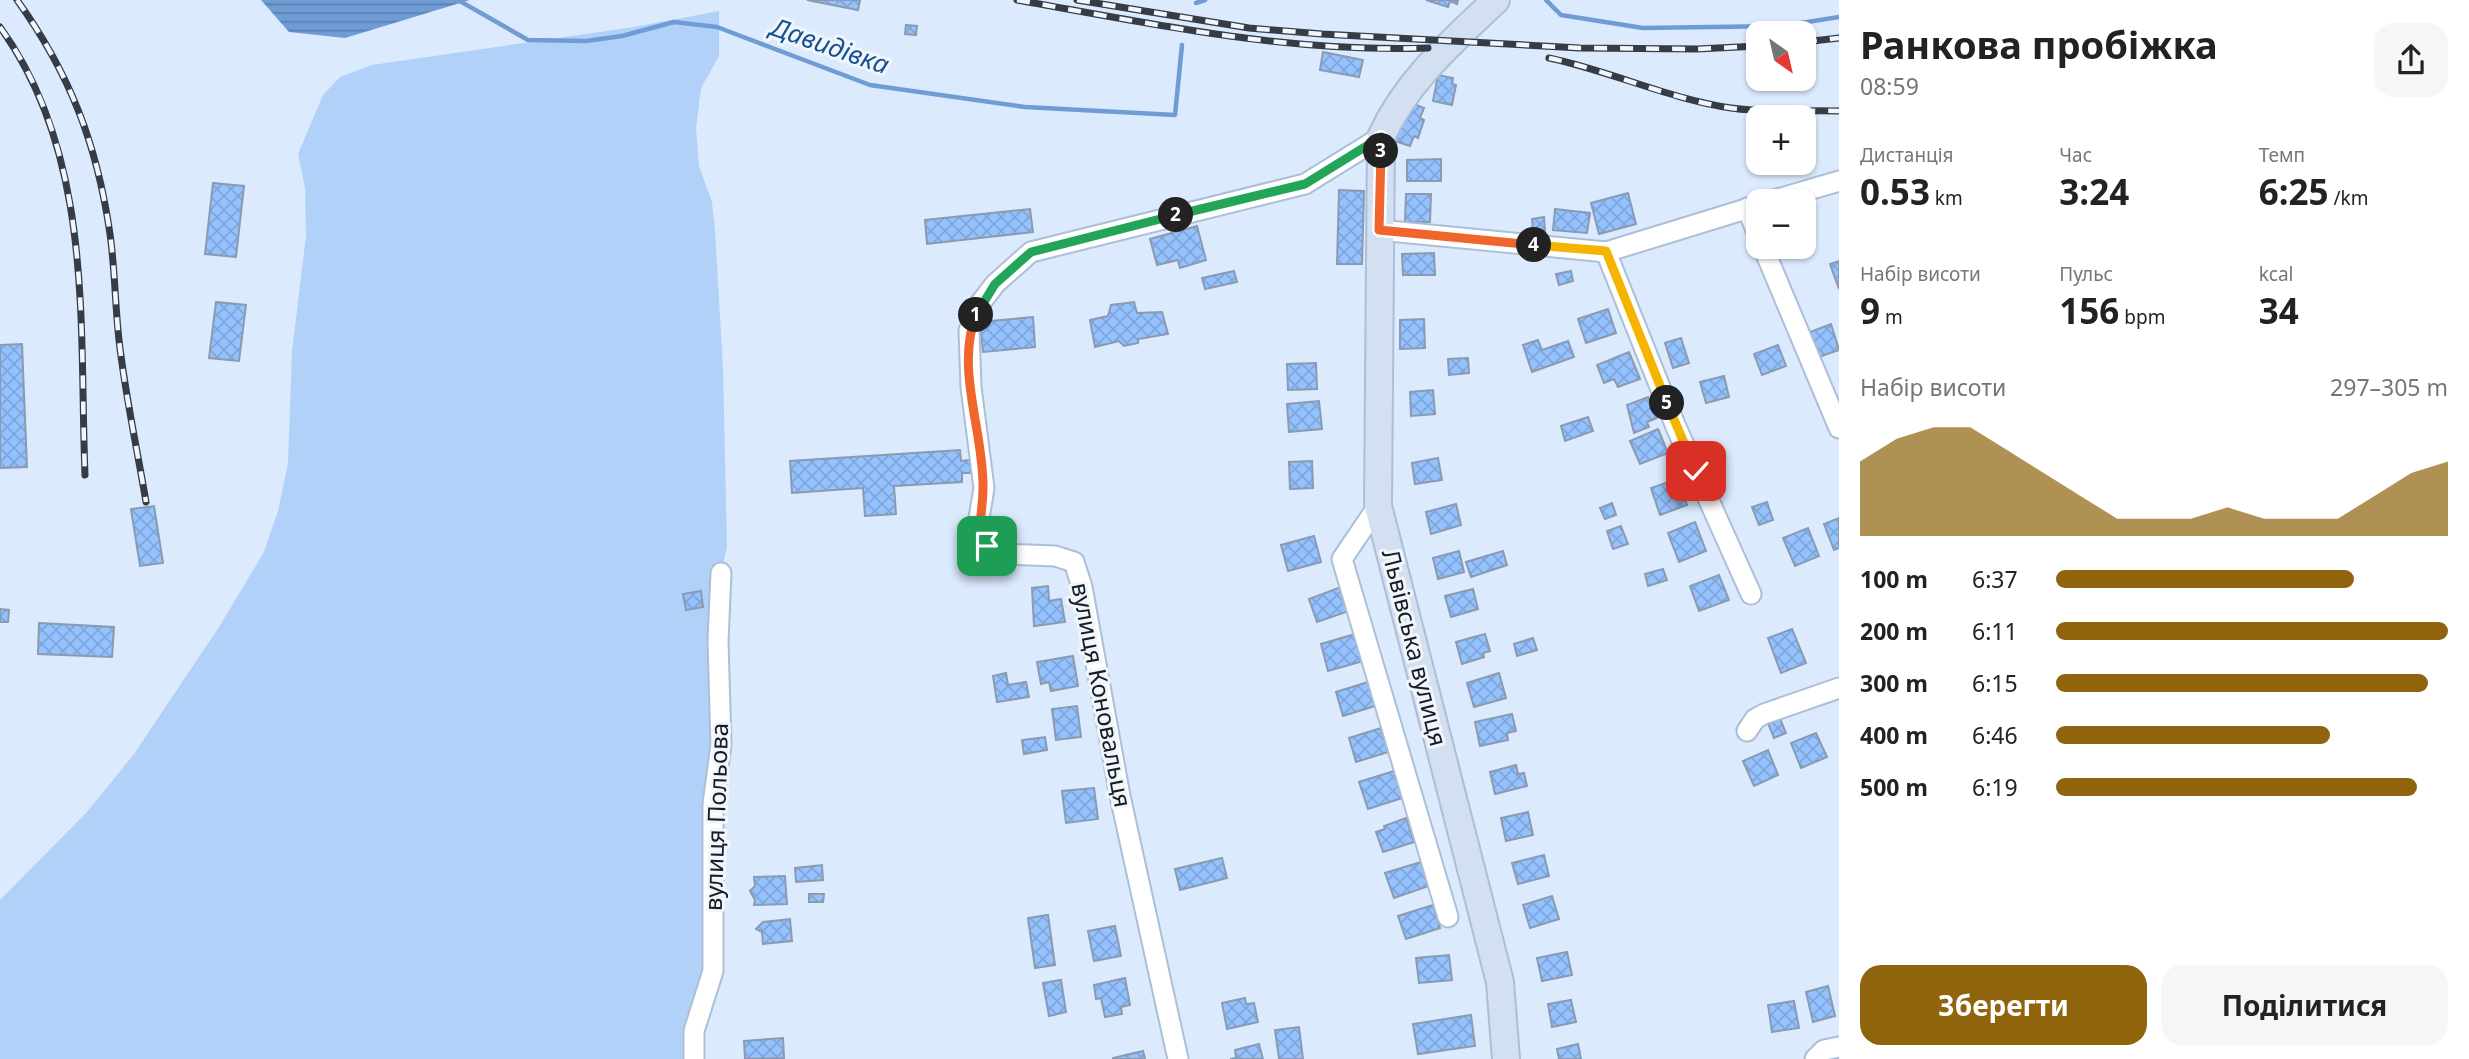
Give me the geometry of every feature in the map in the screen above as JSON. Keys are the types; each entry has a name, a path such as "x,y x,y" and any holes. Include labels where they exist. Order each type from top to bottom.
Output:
{"street":[{"path":"1381,137 1408,89 1438,54 1496,0"},
{"name":"Львівська вулиця","path":"1381,137 1377,506 1500,982 1506,1059"},
{"name":"вулиця Коновальця","path":"1178,1059 1120,796 1082,587 1074,562 1055,556 1000,554 987,546 978,524 984,488 971,387 969,331 979,305 995,284 1031,252 1305,184 1381,137"},
{"path":"1811,189 1839,181"},
{"path":"1379,230 1606,251 1746,208"},
{"path":"1606,251 1676,427 1751,594"},
{"path":"1768,259 1839,428"},
{"path":"1377,506 1342,559 1448,917"},
{"name":"вулиця Польова","path":"694,1059 694,1031 713,971 713,804 721,745 718,641 721,573"},
{"path":"1746,731 1755,719 1765,714 1839,688"},
{"path":"1815,1059 1824,1050 1839,1046"}],"shaded area":[{"path":"261,0 470,0 345,38 289,32"},
{"path":"719,11 719,56 701,88 696,128 699,166 712,202 715,231 723,367 727,547 721,573 714,878 694,1059 0,1059 0,900 87,812 134,754 219,627 264,552 278,511 288,463 292,351 306,236 305,188 298,154 323,95 340,77 372,65 634,27"}],"building":[{"path":"807,0 860,0 858,10"},
{"path":"1426,0 1458,0 1457,4 1450,1 1448,7"},
{"path":"906,25 917,26 916,35 905,34"},
{"path":"1323,52 1363,60 1359,77 1320,70"},
{"path":"1438,75 1453,78 1452,84 1456,85 1452,105 1433,101"},
{"path":"1409,102 1424,108 1420,118 1424,120 1418,138 1414,136 1410,146 1395,141"},
{"path":"1441,159 1441,181 1407,181 1407,160"},
{"path":"213,183 244,186 236,257 205,254"},
{"path":"1339,190 1364,191 1362,264 1337,264"},
{"path":"1628,193 1636,224 1599,234 1591,203"},
{"path":"1406,194 1431,194 1430,222 1405,222"},
{"path":"1030,209 1033,232 927,244 925,220"},
{"path":"1555,209 1590,213 1587,233 1553,230"},
{"path":"1544,217 1545,231 1533,231 1532,219"},
{"path":"1197,226 1206,260 1180,268 1178,260 1157,265 1150,239"},
{"path":"1434,253 1435,275 1403,275 1402,254"},
{"path":"1839,261 1839,289 1830,264"},
{"path":"1234,271 1237,282 1205,289 1202,278"},
{"path":"1571,271 1573,281 1559,285 1556,274"},
{"path":"216,302 246,305 239,361 209,358"},
{"path":"1134,302 1137,313 1162,312 1168,334 1138,339 1138,343 1124,346 1119,341 1095,347 1090,320 1108,316 1111,305"},
{"path":"1608,309 1616,333 1586,343 1578,319"},
{"path":"1033,317 1035,347 983,352 980,322"},
{"path":"1424,319 1425,348 1400,349 1400,320"},
{"path":"1831,324 1839,350 1819,357 1810,332"},
{"path":"1681,338 1689,363 1673,368 1665,343"},
{"path":"1538,340 1542,350 1568,341 1574,357 1532,372 1523,345"},
{"path":"22,344 27,467 0,468 0,345"},
{"path":"1778,345 1786,366 1762,375 1754,354"},
{"path":"1629,352 1640,379 1618,387 1614,379 1604,383 1597,365"},
{"path":"1468,358 1469,373 1449,375 1448,359"},
{"path":"1316,363 1317,389 1288,390 1287,364"},
{"path":"1724,376 1729,397 1706,403 1700,382"},
{"path":"1433,390 1435,414 1411,416 1410,392"},
{"path":"1648,397 1657,418 1647,422 1649,427 1634,433 1627,405"},
{"path":"1319,401 1322,429 1289,432 1287,404"},
{"path":"1588,417 1593,431 1565,441 1561,426"},
{"path":"1658,429 1668,453 1640,464 1630,441"},
{"path":"960,450 961,461 970,460 971,473 962,473 962,482 894,486 896,514 865,516 863,488 792,493 790,461"},
{"path":"1438,458 1442,480 1415,484 1412,463"},
{"path":"1312,461 1313,488 1290,489 1289,462"},
{"path":"1677,479 1687,505 1660,515 1651,488"},
{"path":"1767,502 1773,520 1759,525 1752,507"},
{"path":"1612,503 1616,515 1605,519 1600,508"},
{"path":"1456,504 1461,525 1431,534 1426,512"},
{"path":"154,506 163,563 140,566 131,509"},
{"path":"1839,518 1839,548 1834,550 1824,524"},
{"path":"1695,522 1706,551 1679,562 1668,533"},
{"path":"1621,526 1628,544 1613,549 1607,531"},
{"path":"1808,528 1819,556 1795,566 1783,538"},
{"path":"1314,536 1321,562 1288,571 1281,545"},
{"path":"1459,551 1464,572 1438,579 1433,558"},
{"path":"1503,551 1507,565 1471,577 1466,562"},
{"path":"1663,569 1667,580 1648,586 1645,574"},
{"path":"1719,575 1729,600 1699,611 1690,586"},
{"path":"1048,586 1049,601 1061,599 1065,622 1034,626 1032,588"},
{"path":"1341,587 1349,611 1317,622 1309,599"},
{"path":"1473,589 1478,609 1451,617 1445,596"},
{"path":"701,591 703,607 686,610 683,594"},
{"path":"0,609 9,610 8,622 0,622"},
{"path":"39,623 114,627 112,657 38,654"},
{"path":"1792,629 1806,663 1781,673 1768,638"},
{"path":"1355,634 1363,661 1328,671 1321,644"},
{"path":"1485,634 1490,651 1483,653 1484,657 1462,664 1456,642"},
{"path":"1533,638 1537,650 1517,656 1514,644"},
{"path":"1073,656 1078,686 1051,691 1049,682 1041,684 1037,662"},
{"path":"1006,673 1008,685 1026,682 1029,697 997,702 993,676"},
{"path":"1499,673 1506,698 1474,707 1467,683"},
{"path":"1368,682 1375,706 1343,716 1336,692"},
{"path":"1077,706 1081,737 1056,740 1052,709"},
{"path":"1512,714 1516,731 1507,733 1508,740 1480,746 1475,722"},
{"path":"1780,719 1786,733 1774,738 1768,723"},
{"path":"1381,728 1388,752 1356,762 1349,738"},
{"path":"1816,733 1827,757 1801,768 1791,743"},
{"path":"1045,737 1047,750 1024,754 1022,740"},
{"path":"1768,750 1778,775 1754,786 1743,761"},
{"path":"1516,765 1518,774 1524,773 1527,786 1495,794 1490,772"},
{"path":"1394,771 1402,798 1368,809 1359,782"},
{"path":"1094,788 1098,819 1066,823 1062,791"},
{"path":"1528,812 1533,835 1506,841 1501,818"},
{"path":"1406,818 1414,842 1383,852 1376,832"},
{"path":"1544,855 1549,876 1518,884 1512,863"},
{"path":"1222,858 1227,878 1180,890 1175,869"},
{"path":"1421,862 1429,886 1394,898 1385,873"},
{"path":"822,865 823,880 796,882 795,868"},
{"path":"785,876 787,904 754,905 755,900 750,891 755,886 754,877"},
{"path":"809,894 824,894 823,902 809,902"},
{"path":"1552,896 1559,919 1530,928 1523,905"},
{"path":"1433,905 1440,928 1406,939 1398,916"},
{"path":"1048,915 1055,965 1035,968 1028,918"},
{"path":"790,919 792,941 763,944 762,932 756,929 763,922"},
{"path":"1115,926 1121,956 1094,961 1088,931"},
{"path":"1567,952 1572,975 1542,981 1537,958"},
{"path":"1449,955 1452,980 1419,983 1416,958"},
{"path":"1125,978 1130,1005 1121,1007 1122,1014 1105,1017 1101,998 1096,999 1094,985"},
{"path":"1061,980 1066,1012 1049,1016 1043,983"},
{"path":"1828,986 1835,1016 1813,1022 1806,992"},
{"path":"1245,998 1246,1004 1254,1003 1258,1022 1227,1029 1222,1003"},
{"path":"1571,1000 1576,1022 1552,1027 1548,1004"},
{"path":"1794,1001 1799,1028 1772,1032 1768,1005"},
{"path":"1471,1015 1475,1046 1418,1054 1413,1024"},
{"path":"1299,1027 1303,1059 1279,1059 1275,1030"},
{"path":"783,1038 784,1058 745,1059 744,1041"},
{"path":"1259,1044 1263,1059 1230,1059 1236,1058 1235,1050"},
{"path":"1578,1044 1581,1059 1559,1059 1557,1049"},
{"path":"1143,1051 1145,1059 1113,1059 1113,1058"}],"waterway":[{"name":"Давидівка","path":"458,0 528,40 586,41 622,36 674,22 717,27 870,85 1025,107 1175,115 1182,45"},
{"name":"Давидівка","path":"1196,3 1205,0"},
{"name":"Давидівка","path":"1546,0 1561,15 1643,28 1782,26 1839,17"}],"railway":[{"path":"17,0 52,55 66,83 89,140 97,170 110,234 122,360 146,502"},
{"path":"1017,0 1221,35 1324,46 1428,48"},
{"path":"1077,0 1249,28 1322,34 1580,48 1746,47"},
{"path":"0,27 30,77 52,131 67,186 76,243 80,301 85,475"},
{"path":"1816,41 1839,38"},
{"path":"1549,58 1708,104 1758,110 1839,111"}],"route":[{"path":"987,546 978,524 984,488 971,387 969,331 979,305 995,284 1031,252 1305,184 1381,137 1379,230 1606,251 1696,471"}]}
